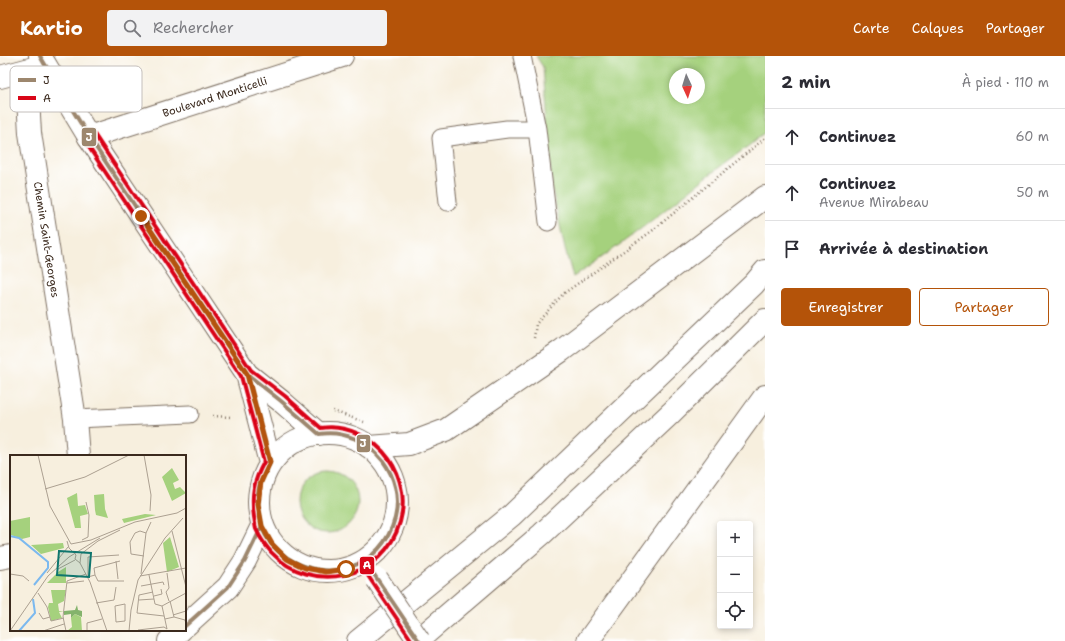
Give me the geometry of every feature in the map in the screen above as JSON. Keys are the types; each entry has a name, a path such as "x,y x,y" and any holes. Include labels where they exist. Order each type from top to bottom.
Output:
{"main road":[{"name":"Boulevard Monticelli","path":"89,137 342,56"},
{"path":"27,66 42,60"},
{"path":"0,77 10,73"},
{"name":"Chemin Saint-Georges","path":"29,112 30,133 75,418 78,455"},
{"path":"74,112 247,374 319,434"},
{"path":"369,447 409,444 446,430 561,351 765,198"},
{"path":"358,641 511,516 754,284 765,271"},
{"path":"365,561 418,641 542,534 671,413 765,320"},
{"path":"247,374 270,462"},
{"path":"588,641 765,396"},
{"path":"337,433 354,438 369,447 383,460 392,477 397,495 396,514 390,532 380,548 365,561 346,569 326,572 305,568 287,559 272,544 262,526 258,504 261,482 270,462 284,449 300,439 319,434 337,433"},
{"path":"186,625 228,587 245,561 262,526"},
{"path":"0,558 10,556"},
{"path":"169,641 180,631"}],"lane":[{"path":"522,56 538,129 548,222"},
{"path":"448,202 441,138 507,129 538,129"},
{"path":"75,418 190,414"}],"path":[{"path":"540,366 533,352 536,324 564,294 652,231 765,138"},
{"path":"329,409 370,424"},
{"path":"190,414 237,417 258,416"}],"green space":[{"path":"536,56 765,56 765,132 626,240 573,277 565,249 552,188 543,67"},
{"path":"321,471 333,471 349,480 356,490 358,502 356,514 349,524 333,533 321,533 310,528 301,519 296,508 296,496 301,485 310,476"}],"transit line":[{"name":"J","path":"40,56 46,66"},
{"name":"J","path":"40,56 46,66"},
{"name":"J","path":"74,112 89,137 74,112"},
{"name":"A","path":"84,140 241,376 264,462 257,476 253,495 254,517 259,535 271,552 287,565 306,574 325,577 344,575 363,568 379,557 392,542 402,514 402,490 397,474 389,459 376,445 359,434 340,428 321,428 285,396 251,370 94,134"},
{"name":"J","path":"89,137 247,374"},
{"name":"J","path":"247,374 319,434 337,434 354,438 377,454 387,467 391,474 397,495 395,518 388,535 378,549 366,560 351,567 335,570 318,570 302,565 286,557 275,548 266,536 262,526 258,505 258,495 261,481 270,463 247,374"},
{"name":"J","path":"186,625 228,587 245,561 262,526 258,504 259,499"},
{"name":"J","path":"365,561 419,641"},
{"name":"A","path":"360,564 412,641"}],"route":[{"path":"141,216 247,374 270,462 261,482 258,504 262,526 272,544 287,559 305,568 326,572 346,569"}]}
